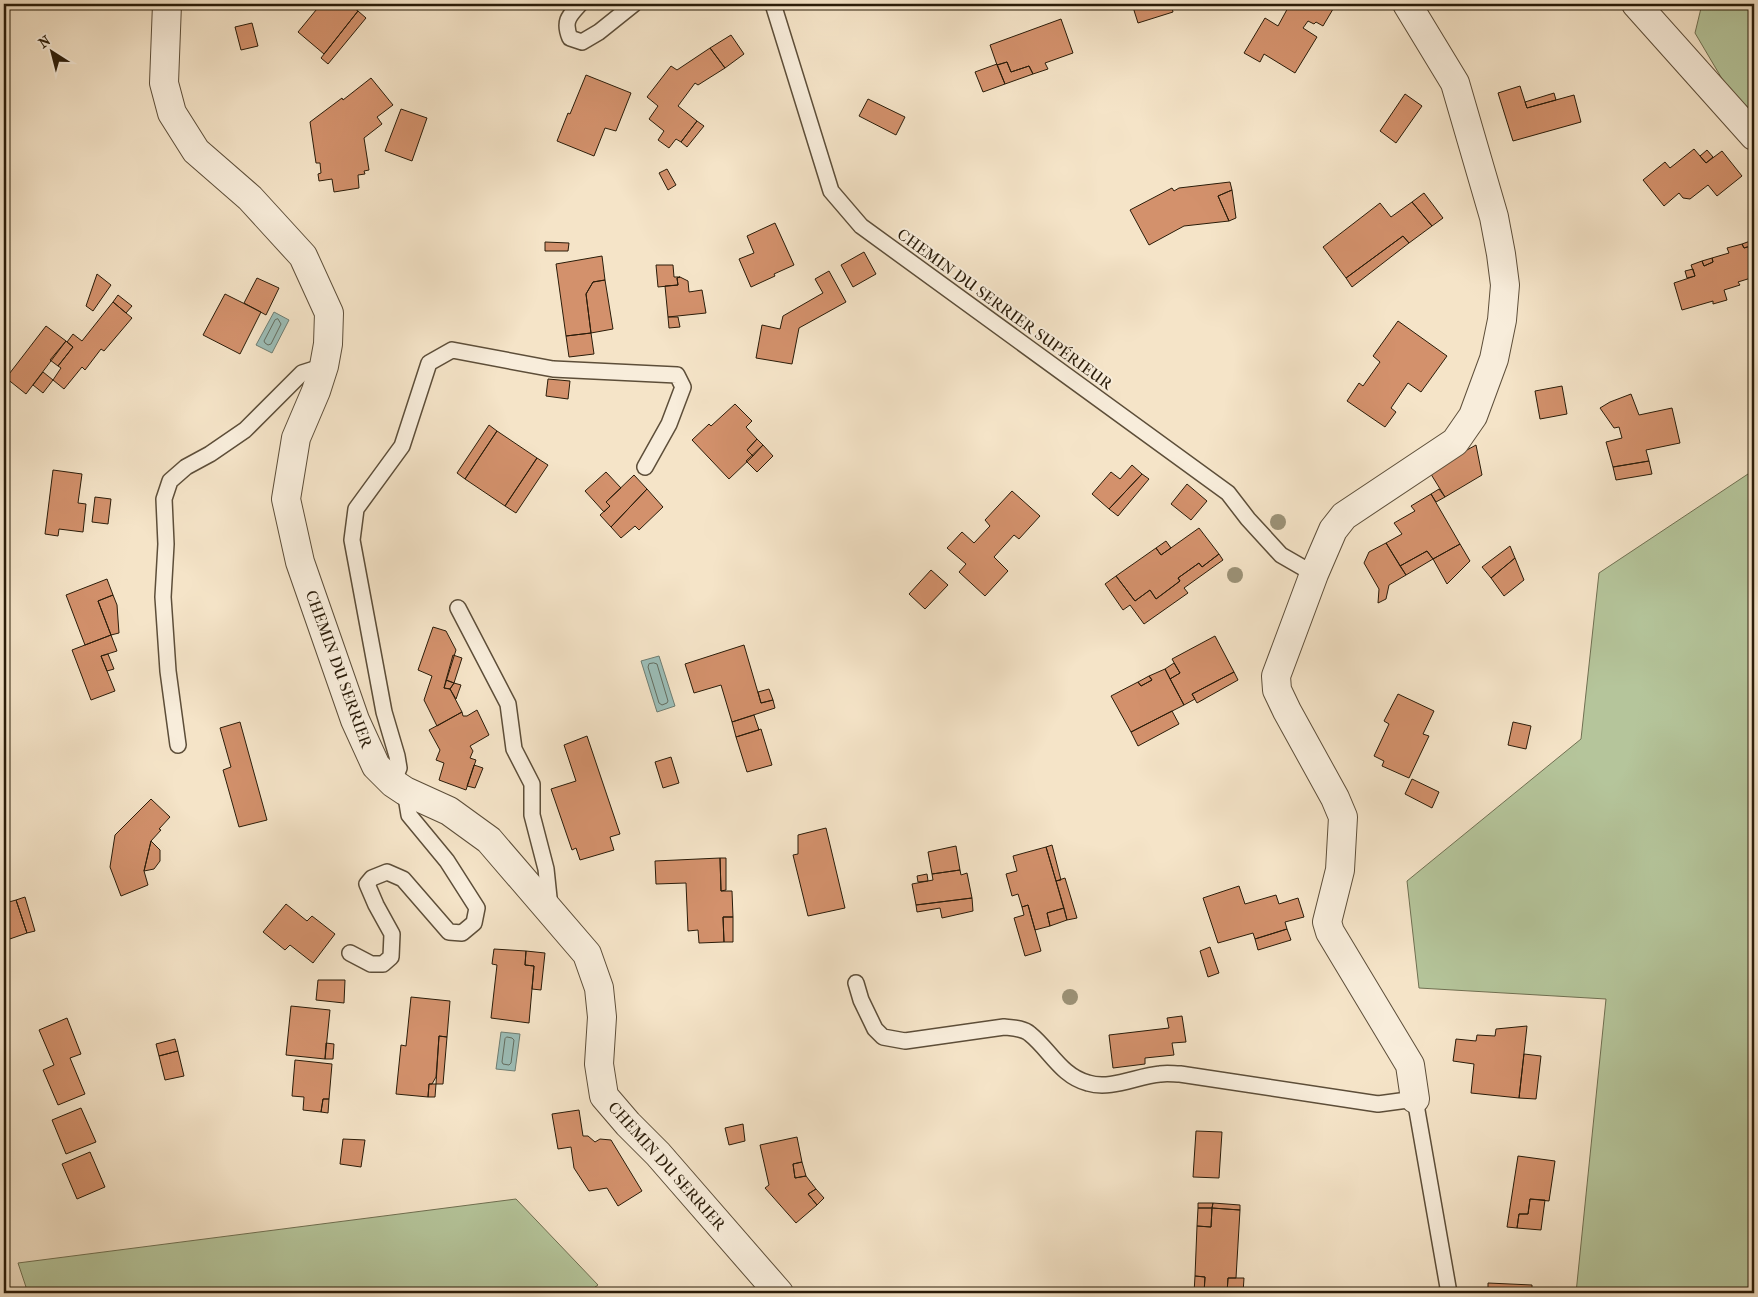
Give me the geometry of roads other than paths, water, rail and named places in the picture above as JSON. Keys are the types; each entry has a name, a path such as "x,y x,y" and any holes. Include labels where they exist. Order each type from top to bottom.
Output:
{"street":[{"name":"CHEMIN DU SERRIER","path":"167,4 164,83 172,114 196,151 250,198 303,256 328,313 328,344 324,366 316,391 296,438 286,499 300,562 355,720 376,766 399,787 449,811 489,840 587,954 600,988 602,1017 599,1064 604,1096 628,1124 658,1154 780,1293"},
{"path":"1407,4 1455,83 1494,217 1501,254 1504,285 1502,320 1494,359 1473,416 1455,442 1344,516 1333,530 1314,574 1276,676 1277,690 1335,798 1343,817 1340,870 1327,922 1330,932 1410,1065 1415,1099"},
{"path":"1636,4 1754,136"}],"lane":[{"path":"580,4 568,17 566,29 570,38 582,42 599,32 634,4"},
{"name":"CHEMIN DU SERRIER SUPÉRIEUR","path":"773,4 831,191 861,226 1228,494 1281,556 1314,574"},
{"path":"350,952 371,964 383,964 390,957 392,934 367,884 372,878 387,872 403,880 449,932 462,933 474,923 477,908 447,860 409,816 399,787 397,756 384,712 352,540 356,509 402,446 429,363 452,350 553,369 677,375 683,387 669,424 645,467"},
{"path":"178,745 168,671 163,597 166,544 164,498 170,481 186,467 210,454 246,430 302,373 324,366"},
{"path":"458,608 508,704 514,749 532,784 532,815 546,869 551,911"},
{"path":"856,983 861,1000 875,1029 883,1037 905,1040 1004,1027 1017,1028 1029,1033 1072,1076 1088,1083 1102,1086 1162,1073 1180,1074 1378,1104 1415,1099 1449,1293"}],"water":[{"path":"274,312 289,320 272,353 256,345"},
{"path":"659,656 675,706 657,712 641,661"},
{"path":"501,1032 520,1034 515,1071 496,1069"}]}
